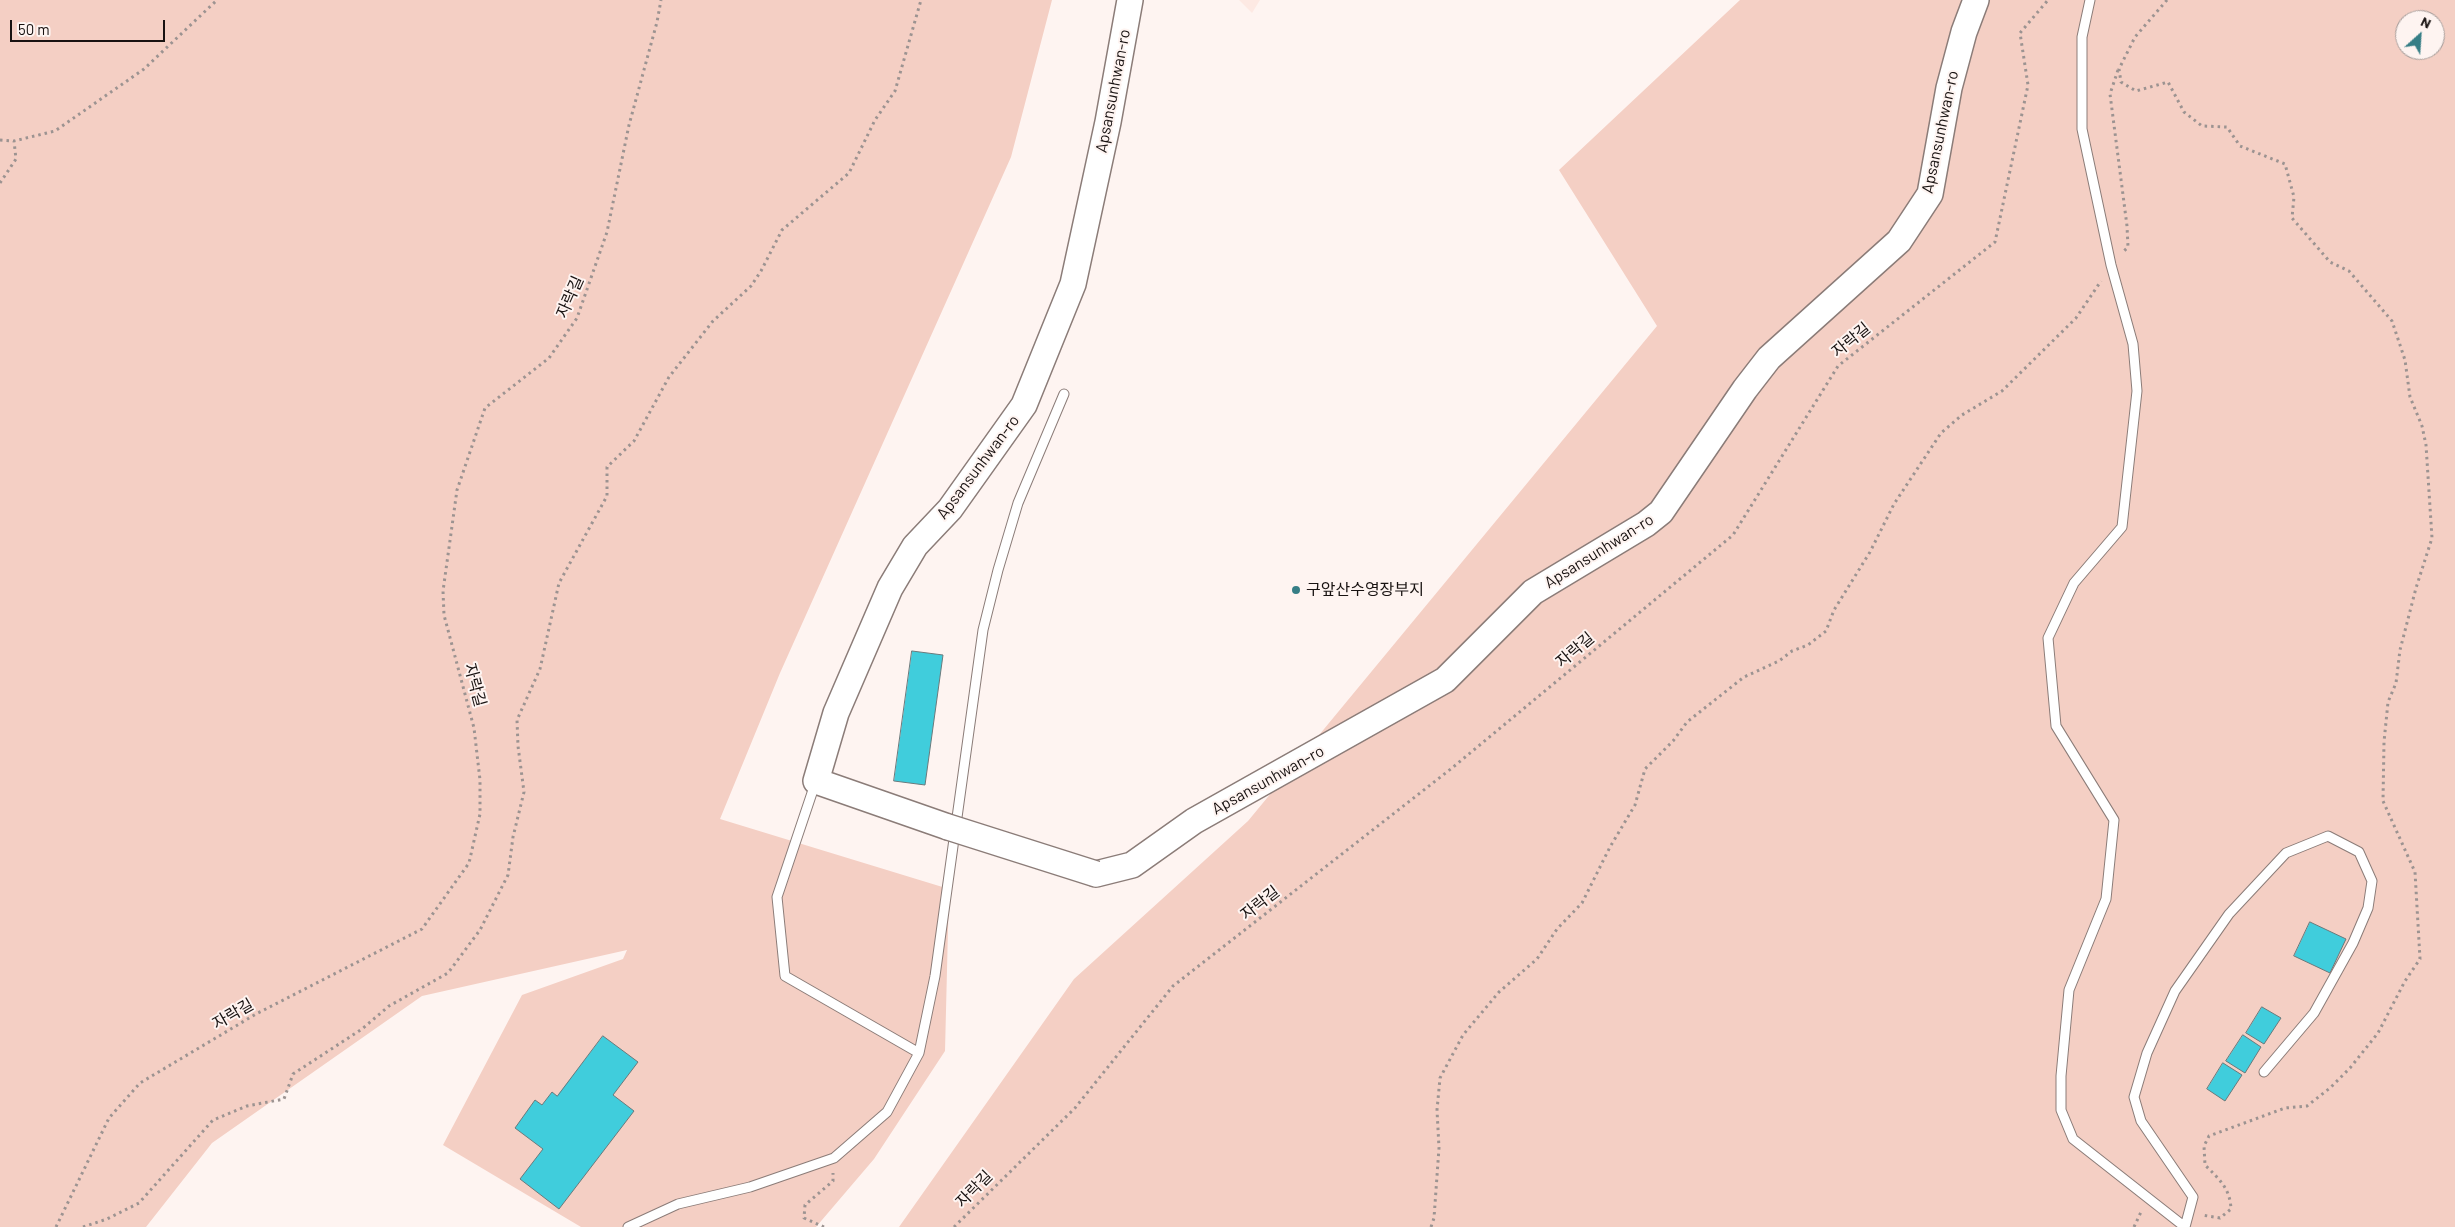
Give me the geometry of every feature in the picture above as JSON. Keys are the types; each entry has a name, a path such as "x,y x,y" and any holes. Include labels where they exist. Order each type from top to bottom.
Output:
{"street":[{"name":"Apsansunhwan-ro","path":"1130,0 1108,122 1073,284 1028,396 1024,405 950,509 915,546 890,588 836,713 816,781 948,827 1096,874 1132,864 1194,822 1445,680 1532,592 1646,524 1661,512 1745,389 1769,358 1899,241 1912,224 1930,194 1949,88 1964,32 1976,0"}],"lane":[{"path":"2090,0 2082,37 2082,129 2112,265 2133,344 2137,390 2122,527 2074,583 2048,638 2056,726 2114,820 2106,899 2069,990 2061,1110 2073,1139 2185,1227 2193,1197 2141,1121 2134,1097 2147,1053 2175,991 2230,914 2286,853 2328,836 2359,852 2372,881 2368,908 2353,943 2314,1013 2264,1072"},
{"path":"628,1227 678,1204 750,1187 834,1158 888,1112 919,1053 935,976 983,630 1018,502 1064,394"},
{"path":"816,781 777,897 785,976 919,1053"}],"path":[{"path":"0,140 14,141 55,131 144,69 217,0"},
{"name":"자락길","path":"56,1227 109,1118 140,1083 256,1014 422,928 469,863 480,814 480,780 474,728 444,615 443,591 457,490 485,408 549,358 576,318 607,232 628,125 657,22 661,0"},
{"path":"83,1227 107,1219 139,1203 213,1120 247,1106 284,1099 293,1074 362,1029 390,1006 448,973 480,930 508,876 513,837 524,792 518,746 518,720 540,669 559,583 607,496 607,466 634,441 669,377 713,321 751,286 761,272 782,230 849,173 875,120 895,91 921,0"},
{"name":"자락길","path":"954,1227 1075,1108 1173,986 1452,768 1733,535 1838,366 1995,242 2028,85 2020,33 2048,0"},
{"path":"1431,1227 1434,1218 1439,1148 1437,1110 1440,1078 1463,1035 1499,992 1537,959 1557,929 1582,903 1610,848 1635,805 1645,769 1673,741 1687,722 1744,677 1778,661 1792,651 1808,645 1826,631 1834,610 1870,552 1894,504 1941,432 1962,415 2002,391 2076,318 2112,265 2128,247 2110,94 2119,68 2135,38 2166,0"},
{"path":"2119,68 2122,82 2136,91 2168,82 2184,112 2202,126 2227,127 2240,146 2285,164 2294,197 2292,218 2330,262 2349,271 2392,321 2405,360 2410,397 2424,436 2431,517 2432,538 2416,588 2400,650 2396,683 2388,702 2384,742 2383,801 2415,872 2420,959 2405,981 2378,1033 2350,1068 2330,1088 2307,1106 2286,1108 2209,1136 2204,1146 2205,1165 2225,1185 2231,1209 2220,1218 2189,1213"},
{"path":"0,184 16,159 14,141"},
{"path":"824,1227 804,1218 805,1205 833,1181 834,1158"}],"shaded area":[{"path":"0,0 1052,0 1011,157 780,673 720,819 949,889 945,1051 874,1159 816,1227 581,1227 443,1145 522,995 623,959 627,950 422,996 212,1143 146,1227 0,1227"},
{"path":"1239,0 1260,0 1252,13"},
{"path":"1740,0 2455,0 2455,1227 899,1227 1074,979 1248,821 1657,326 1559,170"}],"building":[{"path":"912,651 943,655 925,785 894,781"},
{"path":"2310,922 2346,939 2330,973 2294,956"},
{"path":"2262,1007 2281,1018 2264,1044 2246,1033"},
{"path":"2243,1035 2261,1047 2245,1073 2226,1061"},
{"path":"603,1036 638,1062 613,1095 634,1111 559,1209 520,1179 543,1149 515,1128 535,1100 542,1105 552,1092 557,1096"},
{"path":"2223,1063 2242,1075 2225,1101 2207,1089"}],"place":[{"name":"구앞산수영장부지","path":"1296,590"}]}
